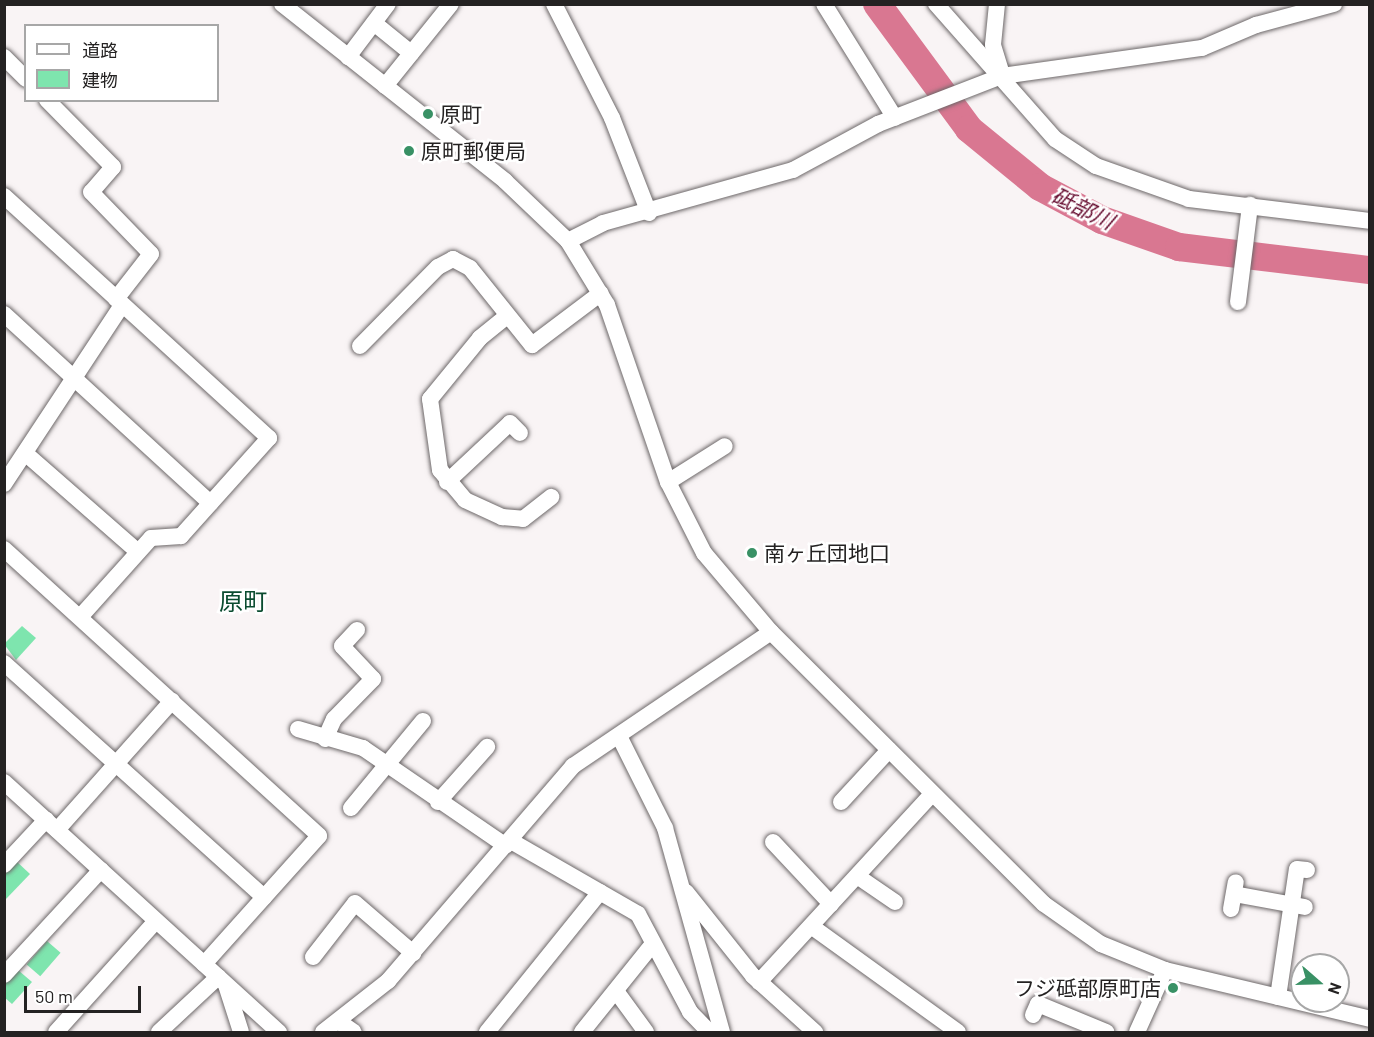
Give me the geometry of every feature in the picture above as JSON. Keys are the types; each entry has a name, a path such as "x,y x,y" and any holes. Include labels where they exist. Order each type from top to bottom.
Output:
{"street":[{"path":"282,4 302,11 348,57 505,181 568,242 601,293 668,482 704,553 771,632 932,794 1071,925 1165,970 1370,1019"},
{"path":"348,57 388,4"},
{"path":"385,86 451,4"},
{"path":"554,4 612,118 649,213"},
{"path":"824,4 901,116"},
{"path":"936,4 996,78 1055,139 1096,166 1161,192 1250,209 1370,221"},
{"path":"996,78 993,45 997,4"},
{"path":"568,242 603,223 649,213 793,170 901,116 996,78 1202,48 1256,25 1334,4"},
{"path":"374,23 411,53"},
{"path":"4,57 24,77"},
{"path":"4,484 75,377 119,302 151,254 91,192 113,167 49,102"},
{"path":"4,196 269,438 181,536 151,538 80,617"},
{"path":"1239,299 1250,209"},
{"path":"360,346 438,267 453,259 470,268 532,345 601,293"},
{"path":"4,314 210,503"},
{"path":"507,316 480,338 430,399 440,470 447,482 475,506 513,520 523,519 550,497"},
{"path":"447,482 510,423 520,433"},
{"path":"668,482 725,446"},
{"path":"25,453 138,552"},
{"path":"4,549 319,836 204,964"},
{"path":"325,739 334,719 373,679 342,646 357,630"},
{"path":"323,1032 412,953 573,766 771,632"},
{"path":"4,663 264,897"},
{"path":"4,865 116,764 172,701"},
{"path":"351,808 423,721"},
{"path":"298,729 325,739 363,748 387,763 438,802 508,844 638,914 652,945 690,1012 709,1032"},
{"path":"619,736 650,792 681,887 722,1032"},
{"path":"438,802 488,747"},
{"path":"841,802 889,750"},
{"path":"4,782 279,1032"},
{"path":"759,982 932,794"},
{"path":"773,842 831,904"},
{"path":"1278,997 1300,906 1297,869 1307,870"},
{"path":"4,975 101,870"},
{"path":"857,876 895,902"},
{"path":"681,887 759,982 815,1032"},
{"path":"487,1032 600,892"},
{"path":"1234,895 1300,906"},
{"path":"314,957 355,903 412,953"},
{"path":"56,1032 156,921"},
{"path":"811,926 958,1032"},
{"path":"582,1032 652,945"},
{"path":"1137,1032 1165,970"},
{"path":"159,1032 222,980"},
{"path":"222,980 242,1032"},
{"path":"616,991 646,1032"},
{"path":"1033,1015 1038,1004 1106,1032"},
{"path":"338,1021 354,1032"}],"building":[{"path":"22,626 36,638 16,660 4,644"},
{"path":"15,860 30,874 6,899 4,872"},
{"path":"47,941 61,953 40,976 27,964"},
{"path":"18,970 32,982 12,1004 4,997 4,984"}],"waterway":[{"name":"砥部川","path":"877,4 969,129 1040,187 1102,220 1179,247 1370,270"}],"place":[{"name":"原町","path":"428,114"},
{"name":"原町郵便局","path":"409,151"},
{"name":"南ヶ丘団地口","path":"752,553"},
{"name":"フジ砥部原町店","path":"1173,988"}],"district":[{"name":"原町","path":"243,601"}]}
